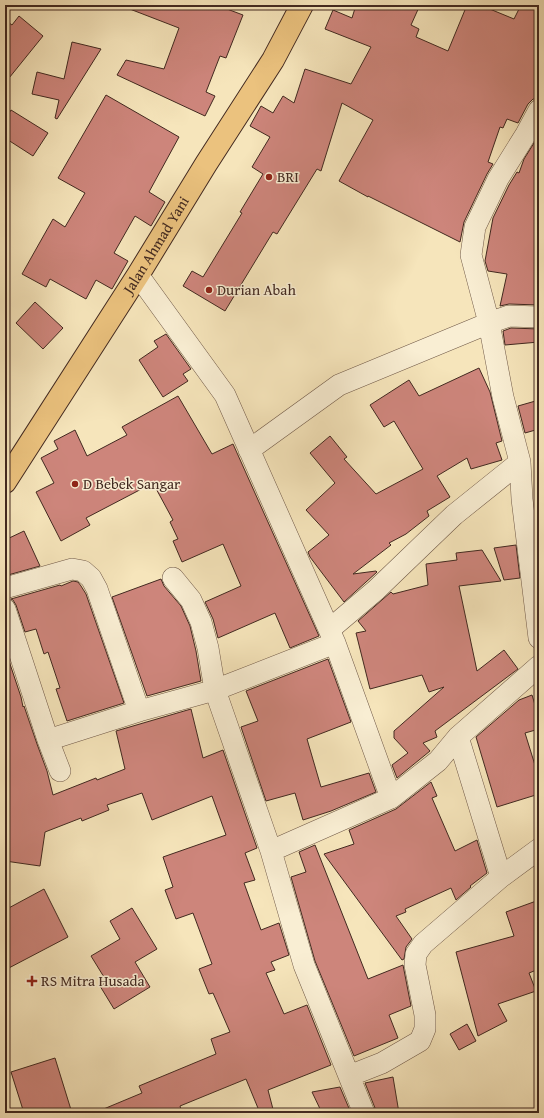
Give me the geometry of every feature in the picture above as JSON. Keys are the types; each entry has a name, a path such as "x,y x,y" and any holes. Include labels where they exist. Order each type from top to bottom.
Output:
{"highway":[{"name":"Jalan Ahmad Yani","path":"5,482 138,275 206,164 273,60 302,5"}],"street":[{"path":"539,110 498,179 475,227 471,254 489,323 503,397 520,462 522,499 539,638"},
{"path":"138,275 225,395 333,636 391,798"},
{"path":"249,450 339,385 509,316 539,317"},
{"path":"48,740 139,711 216,690 333,636 376,590 454,516 520,462"},
{"path":"5,588 72,569 83,571 91,578 97,589 139,711"},
{"path":"173,578 191,600 201,622 208,648 216,690 271,852 304,965 364,1113"},
{"path":"5,609 48,740 60,771"},
{"path":"271,852 391,798 438,761 458,737 539,666"},
{"path":"458,737 501,877"},
{"path":"349,1076 382,1063 420,1041 425,1029 425,1015 415,965 416,954 423,944 501,877 539,849"}],"building":[{"path":"230,5 227,9 243,15 226,58 220,56 206,92 215,96 205,116 117,75 126,60 164,69 179,28 122,6"},
{"path":"356,5 420,5 411,25 419,29 416,37 448,51 467,5 480,5 514,19 521,5 539,5 539,88 535,99 528,104 518,123 507,119 503,128 500,127 488,162 493,164 464,222 460,242 368,197 339,181 373,120 342,103 321,171 317,169 277,234 273,232 225,311 183,286 192,271 203,277 242,213 240,212 263,174 252,167 270,137 250,126 261,106 273,113 283,96 294,103 305,69 351,84 371,47 325,29 333,10 352,18"},
{"path":"19,16 43,36 5,83 5,20 12,25"},
{"path":"72,42 101,49 57,119 55,118 59,100 32,94 37,72 64,79"},
{"path":"106,95 179,137 149,192 165,202 151,226 135,216 114,253 128,261 112,289 96,280 86,299 50,279 46,287 22,274 53,219 65,227 85,193 58,178"},
{"path":"11,110 48,133 33,156 5,138 5,120"},
{"path":"539,135 539,305 509,304 500,306 507,274 488,271 485,261 493,218 509,185 517,172 519,173 524,159"},
{"path":"35,302 63,328 43,349 16,323"},
{"path":"511,328 539,329 539,342 505,345 503,331"},
{"path":"166,334 191,369 183,374 188,381 163,397 139,360 158,347 154,341"},
{"path":"479,368 490,392 502,441 496,443 502,460 471,469 467,458 437,476 450,497 427,511 429,516 406,534 389,543 391,545 353,574 377,572 344,602 310,557 308,552 329,535 306,510 335,483 310,453 330,436 347,457 344,459 376,494 423,469 394,421 384,427 370,405 409,380 419,396"},
{"path":"178,396 212,454 233,444 319,636 290,648 275,613 218,638 213,619 205,602 241,586 223,544 182,562 173,541 178,539 170,522 173,520 153,483 86,518 90,525 61,541 36,492 54,483 41,458 58,449 54,441 75,430 87,456 127,435 122,427"},
{"path":"539,400 539,429 525,433 518,406"},
{"path":"24,531 40,566 8,575 5,568 5,540"},
{"path":"516,545 520,578 504,580 494,548"},
{"path":"482,550 501,581 459,586 477,671 504,650 518,669 435,731 437,737 423,743 430,751 397,778 392,765 408,753 394,738 394,731 444,687 429,692 422,675 370,689 356,633 366,631 358,621 391,592 393,594 428,585 426,564 457,560 456,553"},
{"path":"161,579 164,586 181,606 190,626 201,681 147,696 112,597"},
{"path":"73,581 78,582 86,594 124,703 67,721 56,689 60,688 48,652 44,654 36,629 25,632 16,605 11,599 60,585 61,586"},
{"path":"5,655 7,655 23,707 24,706 47,771 53,795 96,778 97,780 125,769 116,731 191,709 203,758 223,750 257,848 245,853 255,880 244,883 261,930 279,923 289,955 271,962 275,970 266,973 284,1014 307,1005 331,1065 268,1090 274,1113 260,1113 246,1079 180,1106 182,1113 94,1113 142,1093 139,1086 216,1054 211,1039 230,1032 213,993 209,994 199,969 212,964 193,913 176,919 165,890 173,887 163,857 226,835 212,796 152,820 142,793 107,805 109,810 82,821 81,818 45,832 40,866 5,861"},
{"path":"328,659 351,722 307,739 321,787 369,773 376,792 331,811 303,820 295,793 266,801 241,727 258,721 246,691"},
{"path":"532,695 539,718 539,729 525,733 539,778 539,794 497,807 476,737 519,700"},
{"path":"431,782 437,796 432,798 455,851 477,840 487,873 470,886 471,887 456,900 451,888 405,909 406,912 396,916 412,939 406,947 404,959 402,960 324,854 354,844 349,830 396,809"},
{"path":"315,845 368,979 403,965 411,1006 389,1015 398,1038 354,1056 315,961 291,877 306,872 299,852"},
{"path":"44,889 68,937 5,970 5,910"},
{"path":"539,900 539,969 529,973 536,991 498,1004 507,1021 478,1036 456,952 514,936 506,912"},
{"path":"132,908 157,949 135,962 150,987 114,1009 100,986 107,982 91,956 120,939 110,921"},
{"path":"467,1024 476,1041 459,1050 450,1034"},
{"path":"55,1058 72,1113 24,1113 11,1072"},
{"path":"393,1077 399,1113 376,1113 365,1083"},
{"path":"340,1087 351,1113 322,1113 312,1092"}],"place":[{"name":"BRI","path":"269,177"},
{"name":"Durian Abah","path":"209,290"},
{"name":"D Bebek Sangar","path":"75,484"},
{"name":"RS Mitra Husada","path":"32,981"}]}
